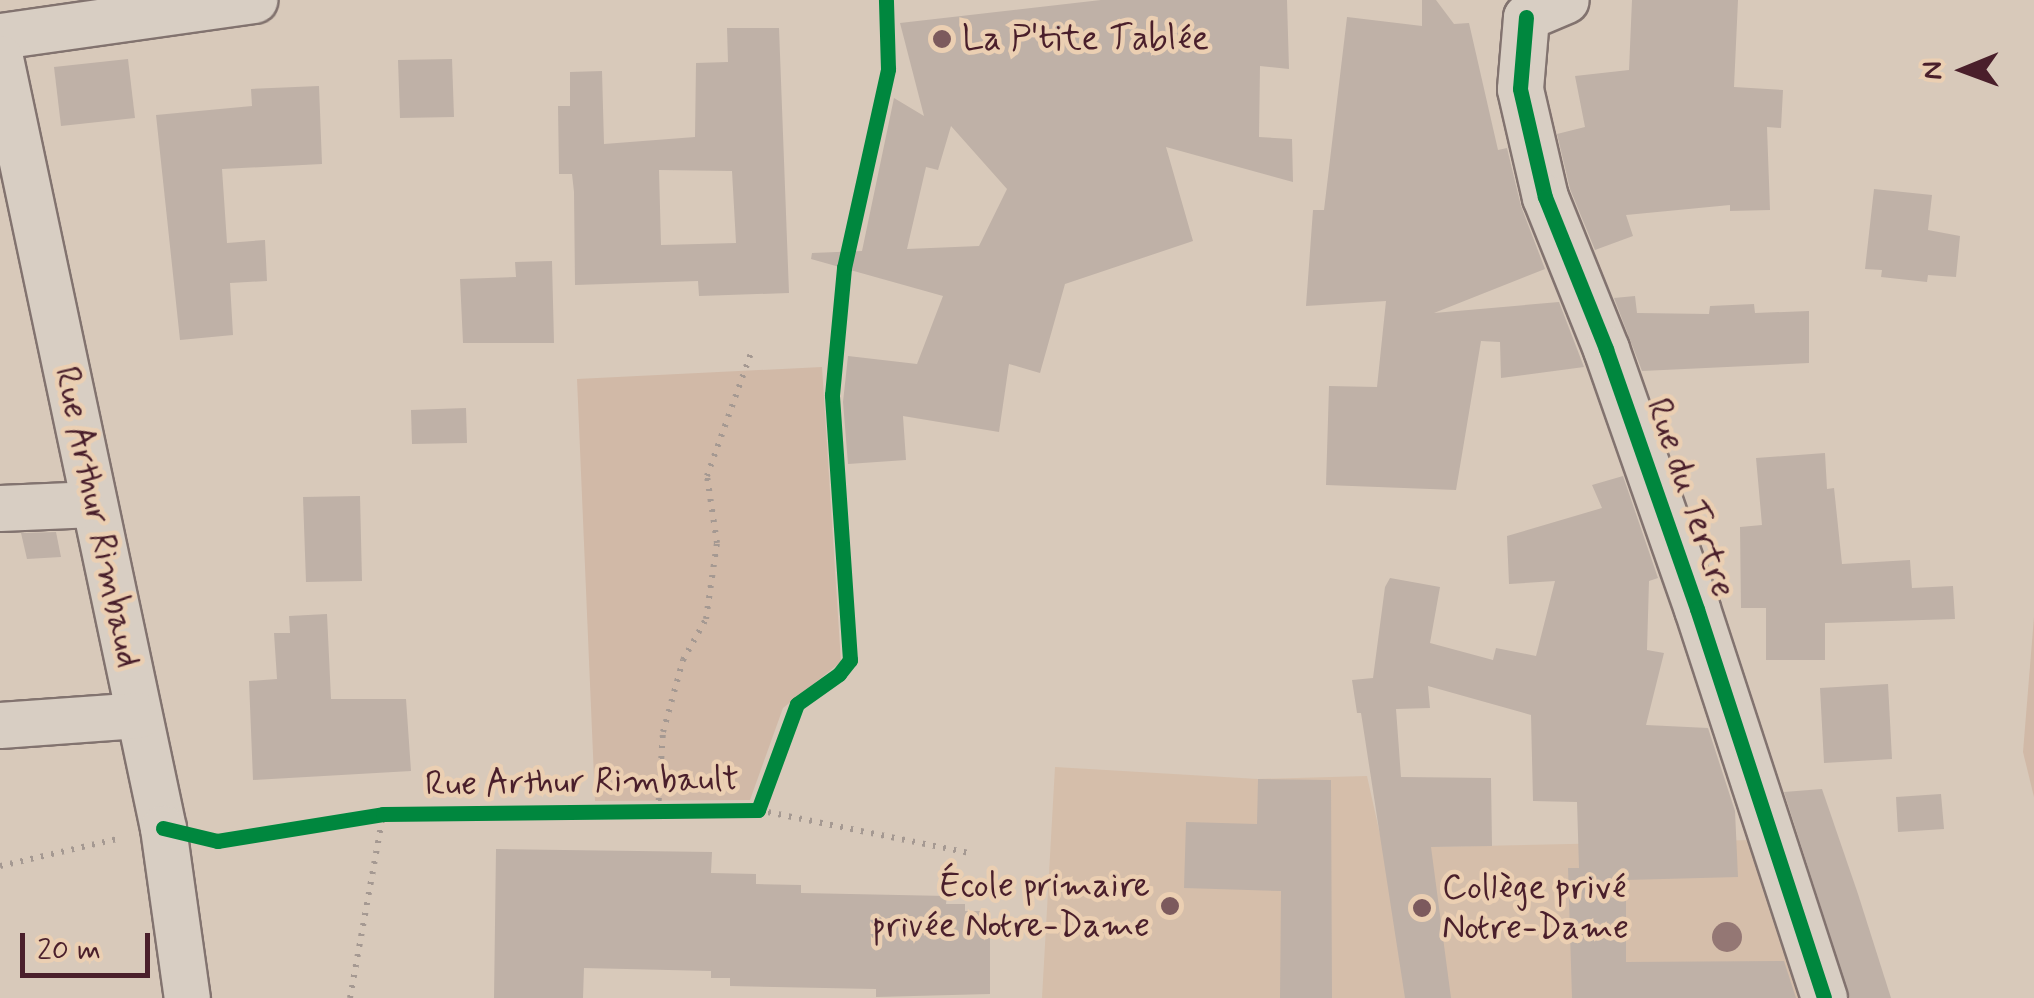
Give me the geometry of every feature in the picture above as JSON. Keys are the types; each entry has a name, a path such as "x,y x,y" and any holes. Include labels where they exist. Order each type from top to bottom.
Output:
{"street":[{"path":"0,36 254,0"},
{"name":"Rue du Tertre","path":"1533,6 1520,88 1544,197 1632,423 1824,998"},
{"name":"Rue Arthur Rimbaud","path":"0,58 163,828 186,987"},
{"path":"0,508 94,504"},
{"path":"0,725 138,715"}],"path":[{"path":"658,811 664,732 683,660 706,620 717,543 707,476 752,350"},
{"path":"758,810 974,854"},
{"path":"350,998 384,814"},
{"path":"0,866 163,828"}],"shaded area":[{"path":"822,367 841,662 783,708 750,800 595,801 577,379"},
{"path":"2034,617 2034,797 2023,752"},
{"path":"1055,767 1258,779 1367,776 1383,848 1752,840 1804,998 1042,998"}],"building":[{"path":"1101,0 1287,0 1289,69 1260,66 1259,137 1292,139 1293,182 1166,147 1193,241 1065,284 1040,373 1009,364 999,432 903,416 906,460 848,464 843,402 848,356 917,364 943,296 811,259 812,253 862,251 894,98 924,116 900,23","holes":["951,126 1007,189 979,246 907,249 926,167 938,170"]},
{"path":"1422,0 1436,0 1454,24 1469,23 1498,150 1507,148 1521,206 1545,269 1434,313 1559,302 1584,367 1501,378 1500,342 1481,341 1456,490 1326,485 1329,386 1377,387 1386,301 1306,306 1313,210 1324,210 1347,17 1422,26"},
{"path":"1632,0 1738,0 1734,87 1783,90 1781,128 1767,127 1770,210 1730,211 1730,205 1626,215 1633,236 1595,250 1570,189 1557,134 1585,127 1575,76 1629,70"},
{"path":"727,28 779,28 789,293 699,296 698,281 575,285 572,174 559,174 558,106 570,106 570,72 602,71 604,144 695,137 696,63 728,62","holes":["659,170 732,171 736,243 661,245"]},
{"path":"128,59 135,118 61,126 54,67"},
{"path":"452,59 454,117 400,118 398,60"},
{"path":"319,86 322,164 222,169 227,243 265,240 267,281 230,283 233,335 180,340 156,115 252,106 251,89"},
{"path":"1874,189 1932,195 1928,230 1960,236 1956,277 1928,275 1927,282 1881,277 1882,270 1865,269"},
{"path":"552,261 554,343 463,343 460,279 516,277 515,262"},
{"path":"1635,296 1637,313 1709,314 1710,306 1754,304 1755,313 1809,311 1809,363 1642,371 1614,298"},
{"path":"466,408 467,443 412,444 411,410"},
{"path":"1825,453 1827,489 1834,488 1842,564 1910,560 1912,588 1953,586 1955,619 1825,623 1825,660 1766,660 1766,608 1741,608 1740,527 1762,525 1756,458"},
{"path":"1623,476 1658,578 1649,581 1647,650 1664,653 1646,725 1708,728 1735,811 1738,877 1626,880 1626,962 1784,961 1796,998 1572,998 1568,868 1579,868 1577,802 1533,801 1531,715 1428,686 1430,708 1396,709 1401,777 1491,778 1492,846 1431,847 1451,998 1405,998 1361,713 1357,713 1352,680 1373,678 1385,587 1390,578 1440,587 1430,643 1493,660 1496,648 1536,656 1555,581 1509,584 1507,536 1602,508 1592,485"},
{"path":"360,496 362,581 306,582 303,497"},
{"path":"56,532 61,557 27,559 21,533"},
{"path":"327,614 331,699 406,699 411,771 253,780 249,681 277,679 274,633 290,633 289,616"},
{"path":"1888,684 1892,759 1824,763 1820,688"},
{"path":"1258,779 1331,780 1332,998 1280,998 1281,891 1184,888 1186,822 1257,824"},
{"path":"1822,789 1891,998 1850,998 1784,792"},
{"path":"1941,794 1944,829 1898,832 1896,797"},
{"path":"496,849 712,852 711,873 756,874 756,884 801,885 801,893 947,896 946,904 965,904 965,911 990,911 990,994 876,997 876,989 730,986 730,978 711,978 711,971 584,968 583,998 494,998"}],"cycle path":[{"name":"Rue Arthur Rimbault","path":"163,828 217,841 383,814 758,810 797,704 839,674 850,660 832,395 844,268 888,69 886,0"},
{"path":"1526,17 1520,89 1545,197 1606,349 1697,609 1824,998"}],"place":[{"name":"La P'tite Tablée","path":"942,39"},
{"name":"École primaire privée Notre-Dame","path":"1170,906"},
{"name":"Collège privé Notre-Dame","path":"1422,908"}]}
